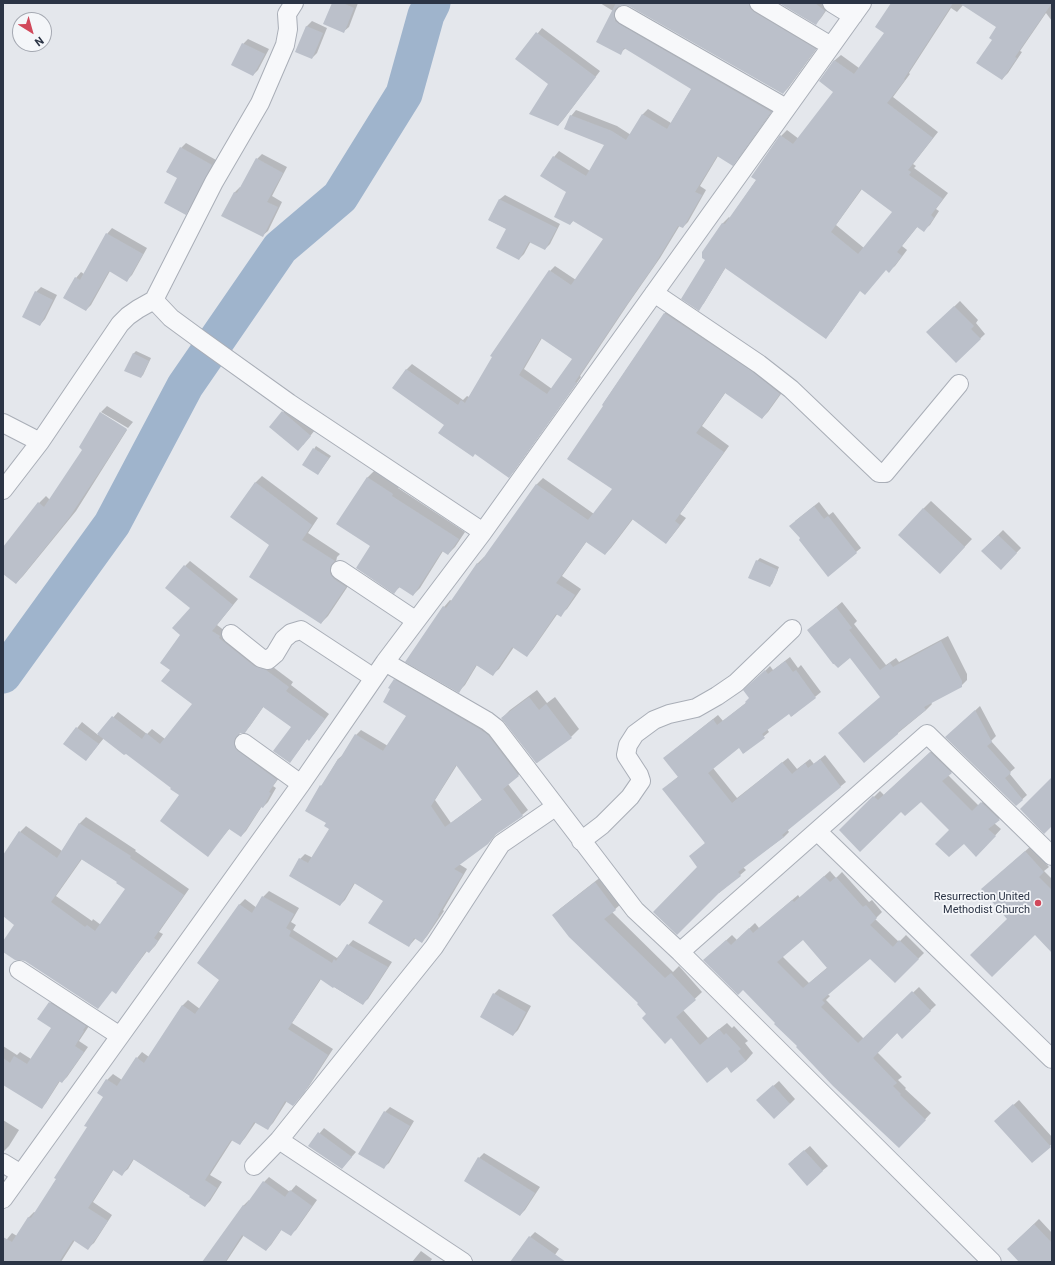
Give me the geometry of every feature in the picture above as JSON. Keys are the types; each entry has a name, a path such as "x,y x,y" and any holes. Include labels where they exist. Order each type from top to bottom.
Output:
{"street":[{"path":"759,3 831,46"},
{"path":"3,1199 301,784 415,620 482,532 857,9 832,3"},
{"path":"3,490 40,442 120,324 138,308 154,300 214,182 260,103 285,45 288,28 286,7"},
{"path":"624,15 786,108"},
{"path":"654,293 759,364 791,389 879,473 885,473 959,384"},
{"path":"154,300 171,318 289,403 482,532"},
{"path":"3,423 40,442"},
{"path":"340,570 415,620"},
{"path":"581,841 602,825 630,797 641,781 639,775 626,755 628,744 635,734 654,720 669,714 696,708 717,696 736,682 792,629"},
{"path":"231,634 261,658 268,660 275,654 284,639 291,633 301,630 374,678"},
{"path":"385,662 487,721 496,728 635,910 680,952 992,1262"},
{"path":"680,952 927,734 1052,856"},
{"path":"244,743 301,784"},
{"path":"254,1166 279,1140 434,947 501,844 555,807"},
{"path":"817,831 1052,1059"},
{"path":"20,970 120,1036"},
{"path":"279,1140 463,1262"},
{"path":"3,1163 21,1174"}],"building":[{"path":"332,3 343,3 354,8 344,33 323,24"},
{"path":"616,3 749,3 750,8 754,12 816,49 783,94 629,6 619,6 615,9 615,21 619,24 771,112 733,166 717,156 695,192 702,195 683,228 678,226 655,264 575,382 577,383 509,478 475,454 473,457 438,433 444,425 392,388 406,369 458,405 461,400 465,403 492,357 490,356 549,270 571,285 603,239 573,221 570,225 554,217 566,192 540,176 553,156 586,176 604,145 564,129 570,115 612,131 626,140 642,114 667,129 691,89 624,48 621,55 596,42","holes":["541,338 572,359 547,394 519,375"]},
{"path":"779,3 815,3 825,11 816,25"},
{"path":"891,3 953,3 904,79 905,80 887,103 933,138 908,170 911,172 909,175 943,199 931,215 934,218 924,232 917,227 897,252 902,256 889,273 886,270 865,295 860,291 826,339 725,268 699,311 681,299 705,260 702,258 702,252 722,223 725,224 756,180 751,177 780,135 793,144 833,92 819,81 834,60 854,74 884,33 875,27","holes":["861,189 892,212 858,254 831,232"]},
{"path":"959,3 1052,3 1015,57 1017,58 1002,80 976,63 992,40 989,38 996,27"},
{"path":"306,26 323,33 312,59 295,52"},
{"path":"536,32 596,77 558,126 529,114 548,84 515,59"},
{"path":"242,43 265,54 253,76 231,65"},
{"path":"180,147 212,165 186,215 164,203 177,178 166,172"},
{"path":"256,158 283,173 267,202 278,207 263,237 221,216 234,192 237,193"},
{"path":"499,199 557,228 545,250 529,242 519,260 496,248 506,229 488,220"},
{"path":"106,233 143,254 127,282 109,271 86,311 63,298 75,277 80,280"},
{"path":"35,291 53,300 40,326 22,317"},
{"path":"954,306 974,326 971,329 981,339 956,363 926,332"},
{"path":"664,313 753,372 780,394 762,419 725,393 696,433 724,452 675,521 680,525 666,544 632,519 605,555 586,542 556,583 575,595 561,617 556,614 527,657 512,647 493,676 476,665 459,693 405,662 443,606 446,608 477,563 479,564 536,484 588,520 612,489 567,459"},
{"path":"133,353 149,361 141,378 124,371"},
{"path":"282,411 311,436 298,451 269,427"},
{"path":"100,412 127,429 69,518 16,584 3,574 3,547 38,502 44,507 82,450 79,447"},
{"path":"313,448 329,458 318,475 302,465"},
{"path":"367,477 393,494 392,496 459,539 448,555 442,551 413,596 399,587 394,594 356,568 370,546 336,524"},
{"path":"255,482 312,525 302,540 335,561 331,565 330,574 334,579 346,587 321,624 249,577 269,545 230,517"},
{"path":"814,506 824,519 828,516 857,553 828,577 799,540 800,538 789,526"},
{"path":"923,508 965,547 940,574 898,535"},
{"path":"998,535 1017,553 1001,570 981,551"},
{"path":"756,560 778,570 770,587 748,578"},
{"path":"184,565 233,605 212,631 220,636 219,638 254,666 266,670 289,687 286,691 325,719 309,741 307,739 290,763 273,751 291,727 263,707 245,733 240,733 236,737 234,742 235,748 277,780 269,792 271,793 263,808 261,807 241,837 229,829 208,857 160,821 179,795 126,754 124,755 97,734 112,716 142,739 146,733 160,744 192,704 161,681 170,670 160,663 180,635 172,628 190,608 165,588"},
{"path":"836,607 852,628 849,630 880,670 890,663 893,667 941,641 962,681 962,687 924,707 926,710 898,732 898,734 864,763 838,733 880,697 850,658 838,668 833,664 807,630"},
{"path":"785,661 793,672 796,670 816,698 791,717 789,714 762,734 765,738 743,754 739,748 708,773 732,803 782,762 792,774 805,763 808,768 820,759 841,787 782,835 784,837 738,872 741,876 719,893 677,935 653,912 697,867 689,856 705,843 662,789 678,777 663,758 713,719 717,725 746,703 745,702 749,698 743,690 765,670 768,674"},
{"path":"394,679 488,735 519,776 503,789 523,816 495,835 488,844 454,869 463,874 438,915 439,916 422,943 414,938 409,947 368,923 383,901 354,883 340,906 289,876 299,858 308,863 329,829 324,826 326,823 305,811 320,785 321,786 338,759 339,760 355,734 383,751 406,716 383,702 390,689 388,688","holes":["456,765 482,800 445,827 431,806"]},
{"path":"529,697 539,710 546,704 572,738 537,763 501,718"},
{"path":"975,710 992,742 987,746 1011,773 1005,778 1023,800 1016,806 945,737"},
{"path":"76,727 99,744 86,761 63,744"},
{"path":"930,752 952,773 942,781 972,811 981,802 1000,820 988,829 996,836 976,857 964,844 949,857 935,844 949,830 921,802 905,816 901,812 860,852 839,830 873,796 878,800"},
{"path":"1052,777 1052,826 1044,834 1020,809"},
{"path":"79,823 131,856 130,858 184,895 154,938 158,941 149,953 146,951 116,994 112,991 98,1009 25,961 15,960 3,952 3,941 14,925 3,916 3,855 19,831 57,858","holes":["81,859 117,882 116,883 125,889 95,931 87,925 85,927 51,902"]},
{"path":"1025,851 1044,872 1039,877 1052,890 1052,953 1035,935 992,977 970,955 1007,919 981,889"},
{"path":"824,876 830,882 836,877 863,907 866,905 877,918 870,925 893,947 899,940 919,959 895,983 870,959 822,1000 825,1003 821,1007 858,1043 912,991 931,1011 902,1039 897,1033 873,1058 897,1083 893,1086 901,1094 900,1095 926,1120 899,1148 833,1086 743,990 738,995 703,960 726,940 731,945 749,928 753,933 792,900 794,902","holes":["803,940 827,968 803,988 777,962"]},
{"path":"595,882 616,910 604,919 665,978 671,973 696,1000 676,1017 700,1045 719,1029 724,1035 726,1033 741,1049 738,1051 746,1061 731,1073 727,1067 707,1083 671,1038 665,1044 642,1018 646,1014 637,1004 638,1003 569,937 552,915"},
{"path":"262,896 294,914 286,928 291,931 289,936 332,963 334,959 336,961 347,944 388,967 363,1005 320,979 288,1029 328,1055 304,1093 293,1106 285,1101 268,1130 254,1122 240,1145 231,1140 205,1180 217,1188 205,1207 133,1159 122,1176 113,1170 88,1208 108,1221 88,1250 73,1240 59,1262 3,1262 3,1237 12,1242 28,1217 31,1218 56,1179 54,1178 87,1127 84,1126 103,1097 97,1093 106,1079 117,1086 136,1057 144,1063 182,1005 195,1014 219,980 197,963 239,904 252,913"},
{"path":"493,993 526,1012 513,1036 480,1017"},
{"path":"49,1002 86,1026 75,1046 84,1052 62,1083 59,1081 42,1109 3,1085 3,1058 10,1063 14,1056 27,1064 51,1028 37,1019"},
{"path":"773,1085 790,1104 774,1119 756,1100"},
{"path":"1013,1104 1051,1147 1032,1163 994,1121"},
{"path":"384,1111 410,1126 384,1169 358,1154"},
{"path":"318,1132 352,1157 342,1169 308,1146"},
{"path":"804,1150 823,1171 807,1186 788,1164"},
{"path":"478,1157 535,1193 520,1216 464,1181"},
{"path":"263,1181 285,1197 290,1190 312,1206 291,1236 281,1230 266,1251 242,1235 225,1262 202,1262 243,1205 245,1206"},
{"path":"1034,1224 1052,1243 1052,1262 1019,1262 1007,1249"},
{"path":"529,1236 566,1262 510,1262"}],"waterway":[{"path":"3,675 112,524 185,386 280,248 340,197 404,94 426,15 432,3"}],"place":[{"name":"Resurrection United Methodist Church","path":"1038,903"}]}
